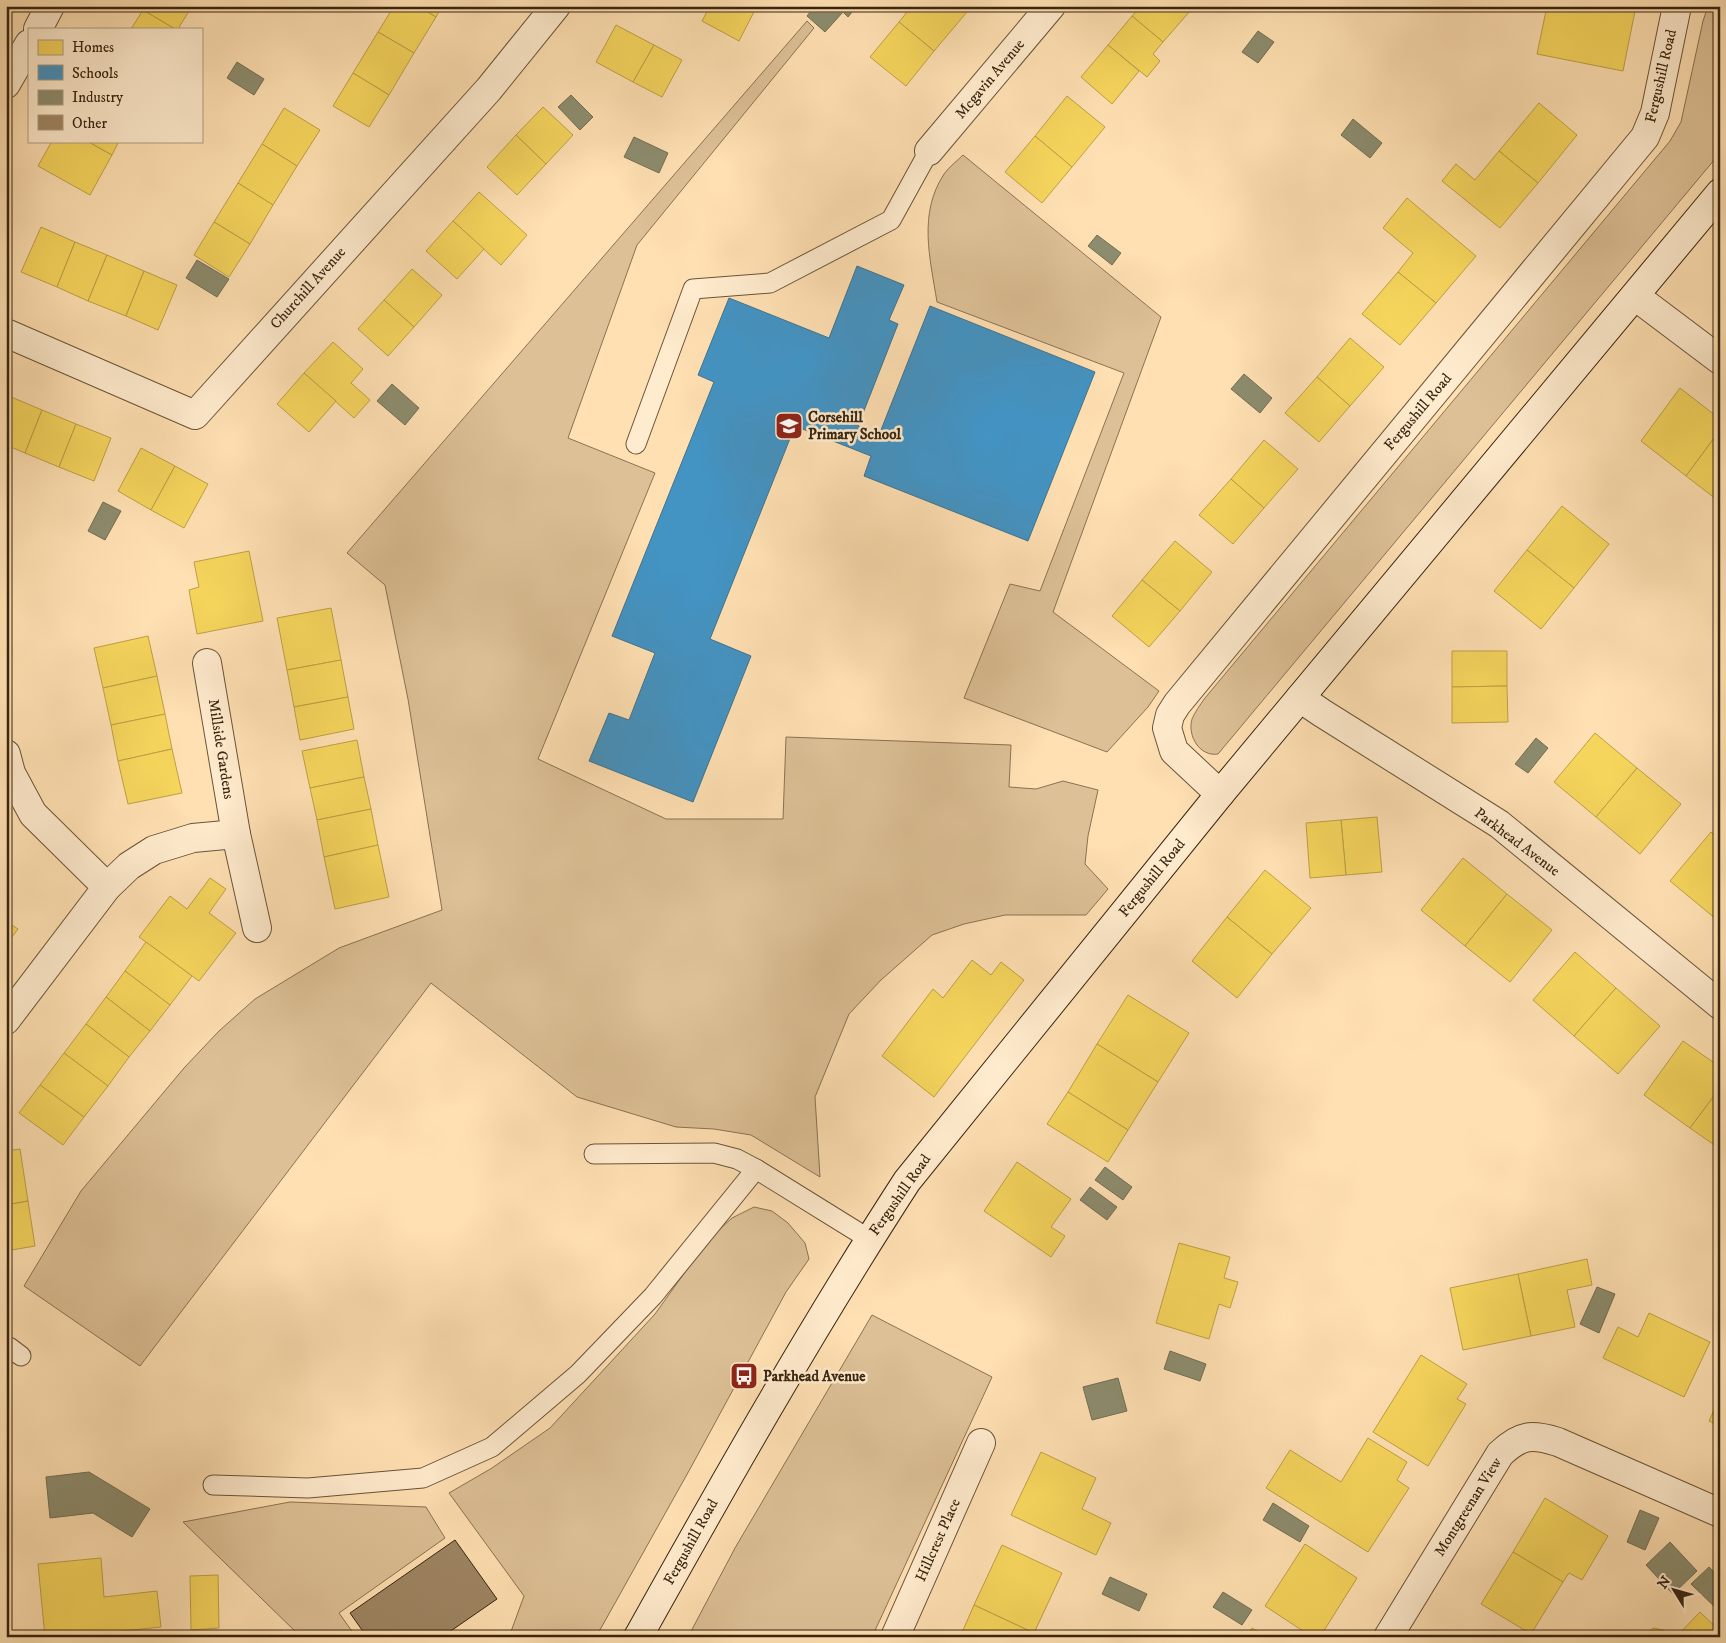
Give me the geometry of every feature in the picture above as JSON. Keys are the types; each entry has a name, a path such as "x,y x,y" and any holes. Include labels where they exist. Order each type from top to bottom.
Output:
{"street":[{"path":"39,28 50,6"},
{"name":"Churchill Avenue","path":"6,333 195,415 489,89 556,6"},
{"name":"Mcgavin Avenue","path":"928,151 1051,6"},
{"name":"Fergushill Road","path":"1220,794 1174,751 1167,728 1170,715 1183,696 1645,138 1655,113 1677,6"},
{"path":"6,84 28,46"},
{"name":"Fergushill Road","path":"638,1637 734,1465 907,1180 1220,794 1720,193"},
{"path":"1635,296 1720,360"},
{"name":"Millside Gardens","path":"207,663 236,834 257,928"},
{"name":"Parkhead Avenue","path":"1300,698 1499,824 1720,1005"},
{"path":"6,754 11,773 34,814 107,887"},
{"path":"6,1020 107,887 129,866 154,850 192,838 236,834"},
{"name":"Montgreenan View","path":"1388,1637 1500,1454 1512,1443 1526,1437 1543,1438 1558,1442 1720,1513"},
{"name":"Hillcrest Place","path":"895,1637 981,1443"}],"lane":[{"path":"636,444 693,289 770,283 891,220 928,151"},
{"path":"594,1154 714,1153 737,1159 870,1239"},
{"path":"213,1485 308,1488 423,1478 492,1446 578,1374 653,1296 756,1169"}],"shaded area":[{"path":"1708,6 1720,6 1720,153 1218,754 1212,754 1201,749 1193,738 1191,726 1193,716 1205,698 1670,141 1681,122"},
{"path":"807,21 814,28 637,245 568,438 655,473 538,759 666,819 783,819 786,737 1011,745 1009,787 1036,789 1063,781 1098,790 1088,836 1085,864 1108,889 1086,915 1005,915 964,924 932,935 881,980 849,1014 815,1097 820,1177 751,1135 714,1129 676,1127 577,1097 431,983 140,1366 24,1286 81,1191 184,1068 219,1031 255,999 339,948 442,910 408,699 385,585 347,553"},
{"path":"963,155 1161,317 1053,612 1159,691 1148,707 1107,752 964,698 1010,584 1040,591 1124,373 937,302 928,237 931,205 936,189 944,174"},
{"path":"754,1207 772,1211 788,1223 805,1243 809,1259 786,1292 596,1637 509,1637 524,1596 449,1493 492,1468 550,1428 655,1314 708,1240 732,1218"},
{"path":"872,1315 992,1377 872,1637 688,1637 735,1548"},
{"path":"290,1502 426,1507 445,1538 339,1613 356,1637 301,1637 183,1522"}],"building: Homes":[{"path":"145,6 192,6 179,28 173,28 143,10"},
{"path":"394,6 418,6 436,17 414,53 378,32"},
{"path":"418,6 442,6 436,17"},
{"path":"710,6 757,6 739,41 702,21"},
{"path":"912,6 959,6 967,12 934,51 899,22"},
{"path":"1141,6 1184,6 1190,11 1163,42 1132,16"},
{"path":"1547,6 1636,6 1623,71 1537,54"},
{"path":"143,10 173,28 132,28"},
{"path":"1132,16 1163,42 1153,54 1160,61 1147,77 1108,45"},
{"path":"899,22 934,51 906,86 870,57"},
{"path":"616,25 654,45 633,82 596,62"},
{"path":"378,32 414,53 389,95 353,73"},
{"path":"654,45 682,60 662,97 633,82"},
{"path":"1108,45 1139,71 1112,104 1081,77"},
{"path":"353,73 389,95 369,127 333,106"},
{"path":"1067,96 1105,127 1072,167 1035,136"},
{"path":"1539,103 1577,135 1538,183 1499,151"},
{"path":"543,107 573,135 546,164 516,135"},
{"path":"284,108 320,130 297,166 262,144"},
{"path":"516,135 546,164 517,195 487,167"},
{"path":"1035,136 1072,167 1042,203 1005,172"},
{"path":"51,142 89,142 112,155 90,195 38,166"},
{"path":"89,142 118,142 112,155"},
{"path":"262,144 297,166 273,205 238,183"},
{"path":"1499,151 1538,183 1500,228 1442,181 1456,164 1475,180"},
{"path":"238,183 273,205 250,244 214,222"},
{"path":"479,192 527,235 501,265 453,221"},
{"path":"1407,198 1476,256 1436,303 1398,272 1413,253 1383,228"},
{"path":"453,221 484,249 457,279 426,251"},
{"path":"214,222 250,244 229,277 194,255"},
{"path":"41,227 75,242 57,287 21,272"},
{"path":"75,242 107,255 88,301 57,287"},
{"path":"107,255 144,271 126,316 88,301"},
{"path":"412,269 442,295 414,327 384,300"},
{"path":"144,271 177,285 158,330 126,316"},
{"path":"1398,272 1436,303 1400,345 1362,314"},
{"path":"384,300 414,327 388,356 358,329"},
{"path":"1350,338 1384,367 1350,406 1317,377"},
{"path":"333,342 363,369 351,383 370,400 354,418 304,373"},
{"path":"304,373 336,401 309,432 277,404"},
{"path":"1317,377 1350,406 1319,442 1285,413"},
{"path":"1680,388 1720,419 1720,430 1686,476 1641,441"},
{"path":"9,396 42,410 25,453 6,445 6,402"},
{"path":"42,410 76,424 59,467 25,453"},
{"path":"76,424 111,438 94,481 59,467"},
{"path":"1720,430 1720,502 1686,476"},
{"path":"1264,440 1298,469 1264,508 1231,479"},
{"path":"141,448 175,466 151,510 118,491"},
{"path":"175,466 208,484 184,528 151,510"},
{"path":"1231,479 1264,508 1233,544 1199,515"},
{"path":"1562,506 1609,544 1574,588 1527,550"},
{"path":"1175,541 1212,572 1180,611 1142,580"},
{"path":"1527,550 1574,588 1541,629 1494,591"},
{"path":"249,551 263,621 197,634 189,590 199,587 194,562"},
{"path":"1142,580 1180,611 1149,647 1112,616"},
{"path":"331,608 341,660 287,670 277,618"},
{"path":"148,636 157,676 103,688 94,648"},
{"path":"1452,651 1507,651 1507,686 1452,687"},
{"path":"341,660 348,697 294,707 287,670"},
{"path":"157,676 165,714 111,725 103,688"},
{"path":"1507,686 1508,722 1452,723 1452,687"},
{"path":"348,697 354,729 300,740 294,707"},
{"path":"165,714 172,749 118,761 111,725"},
{"path":"1595,733 1637,768 1596,817 1554,782"},
{"path":"357,740 364,777 310,788 302,751"},
{"path":"172,749 182,793 128,804 118,761"},
{"path":"1637,768 1681,804 1640,854 1596,817"},
{"path":"364,777 371,809 317,820 310,788"},
{"path":"371,809 378,845 324,857 317,820"},
{"path":"1377,817 1382,872 1346,875 1341,820"},
{"path":"1341,820 1346,875 1310,878 1306,823"},
{"path":"1711,832 1720,840 1720,914 1716,919 1670,881"},
{"path":"378,845 389,897 335,909 324,857"},
{"path":"1463,858 1507,894 1465,946 1421,910"},
{"path":"1265,870 1311,908 1272,954 1227,917"},
{"path":"210,878 226,889 209,913 236,933 199,981 139,937 170,896 187,909"},
{"path":"1507,894 1552,930 1510,982 1465,946"},
{"path":"1227,917 1272,954 1237,998 1192,961"},
{"path":"6,921 18,929 6,945"},
{"path":"146,942 192,976 170,1005 125,971"},
{"path":"1575,952 1616,988 1574,1036 1533,1000"},
{"path":"972,960 991,975 1001,962 1024,980 934,1097 882,1056 933,989 943,998"},
{"path":"125,971 170,1005 150,1031 106,997"},
{"path":"1616,988 1660,1026 1618,1074 1574,1036"},
{"path":"1128,995 1189,1033 1158,1082 1097,1044"},
{"path":"106,997 150,1031 129,1057 86,1024"},
{"path":"86,1024 129,1057 108,1086 64,1053"},
{"path":"1683,1041 1720,1067 1720,1088 1690,1128 1644,1095"},
{"path":"1097,1044 1158,1082 1128,1130 1068,1092"},
{"path":"64,1053 108,1086 84,1117 40,1085"},
{"path":"40,1085 84,1117 63,1145 19,1113"},
{"path":"1720,1088 1720,1149 1690,1128"},
{"path":"1068,1092 1128,1130 1108,1162 1047,1124"},
{"path":"20,1149 28,1201 6,1205 6,1151"},
{"path":"1017,1162 1071,1199 1051,1227 1065,1236 1051,1257 984,1211"},
{"path":"28,1201 35,1246 6,1251 6,1205"},
{"path":"1179,1243 1230,1257 1224,1278 1238,1282 1230,1308 1219,1304 1209,1339 1156,1323"},
{"path":"1587,1259 1592,1285 1567,1290 1575,1327 1531,1336 1518,1274"},
{"path":"1518,1274 1531,1336 1463,1350 1450,1288"},
{"path":"1649,1313 1710,1342 1684,1397 1603,1358 1618,1327 1638,1337"},
{"path":"1421,1355 1467,1384 1457,1399 1466,1404 1428,1466 1373,1432"},
{"path":"1720,1397 1720,1426 1709,1421"},
{"path":"1368,1438 1407,1462 1397,1480 1409,1488 1368,1552 1266,1488 1290,1450 1341,1482"},
{"path":"1041,1452 1096,1478 1082,1509 1111,1523 1096,1555 1011,1515"},
{"path":"1545,1498 1608,1536 1582,1580 1569,1573 1563,1582 1513,1552"},
{"path":"1305,1544 1357,1578 1320,1637 1312,1637 1265,1606"},
{"path":"1002,1545 1062,1573 1034,1633 974,1605"},
{"path":"1513,1552 1563,1582 1531,1634 1481,1604"},
{"path":"101,1558 104,1597 157,1591 161,1627 64,1637 45,1637 38,1564"},
{"path":"218,1575 219,1628 191,1630 190,1576"},
{"path":"974,1605 1034,1633 1032,1637 960,1637"},
{"path":"1700,1612 1720,1631 1720,1637 1676,1637"},
{"path":"1252,1628 1267,1637 1247,1637"},
{"path":"1653,1628 1663,1630 1670,1637 1644,1637"}],"building: Schools":[{"path":"857,266 904,285 889,320 898,324 858,426 879,435 930,306 1095,372 1028,541 864,476 871,456 795,426 710,639 751,656 693,802 589,761 609,713 629,720 655,653 612,636 714,382 698,375 729,298 829,338"}],"building: Industry":[{"path":"815,6 857,6 848,17 843,12 825,32 807,16"},
{"path":"1258,31 1274,42 1258,63 1242,52"},
{"path":"237,62 264,79 254,95 227,78"},
{"path":"571,95 593,117 580,130 558,107"},
{"path":"1353,119 1382,143 1370,158 1341,135"},
{"path":"634,137 668,153 659,173 624,157"},
{"path":"1097,235 1121,253 1112,265 1088,246"},
{"path":"197,260 229,279 217,297 186,278"},
{"path":"1244,374 1272,398 1260,413 1231,389"},
{"path":"392,384 419,408 405,425 377,401"},
{"path":"103,502 121,511 105,540 88,531"},
{"path":"1536,738 1548,748 1528,773 1515,764"},
{"path":"1105,1167 1132,1187 1123,1200 1095,1180"},
{"path":"1090,1187 1117,1207 1107,1220 1080,1200"},
{"path":"1597,1287 1615,1294 1599,1333 1580,1324"},
{"path":"1170,1351 1206,1364 1200,1381 1164,1369"},
{"path":"1118,1378 1127,1411 1092,1420 1083,1387"},
{"path":"89,1472 150,1509 132,1537 93,1513 50,1518 46,1477"},
{"path":"1273,1503 1309,1526 1300,1542 1263,1520"},
{"path":"1640,1510 1659,1518 1645,1550 1627,1542"},
{"path":"1670,1542 1697,1571 1673,1594 1646,1565"},
{"path":"1709,1567 1720,1578 1720,1612 1691,1584"},
{"path":"1110,1577 1147,1594 1139,1611 1102,1594"},
{"path":"1223,1592 1252,1610 1242,1625 1213,1607"}],"building: Other":[{"path":"455,1540 497,1599 442,1637 367,1637 350,1613"}],"place":[{"name":"Corsehill Primary School","path":"789,426"},
{"name":"Parkhead Avenue","path":"744,1376"}]}
